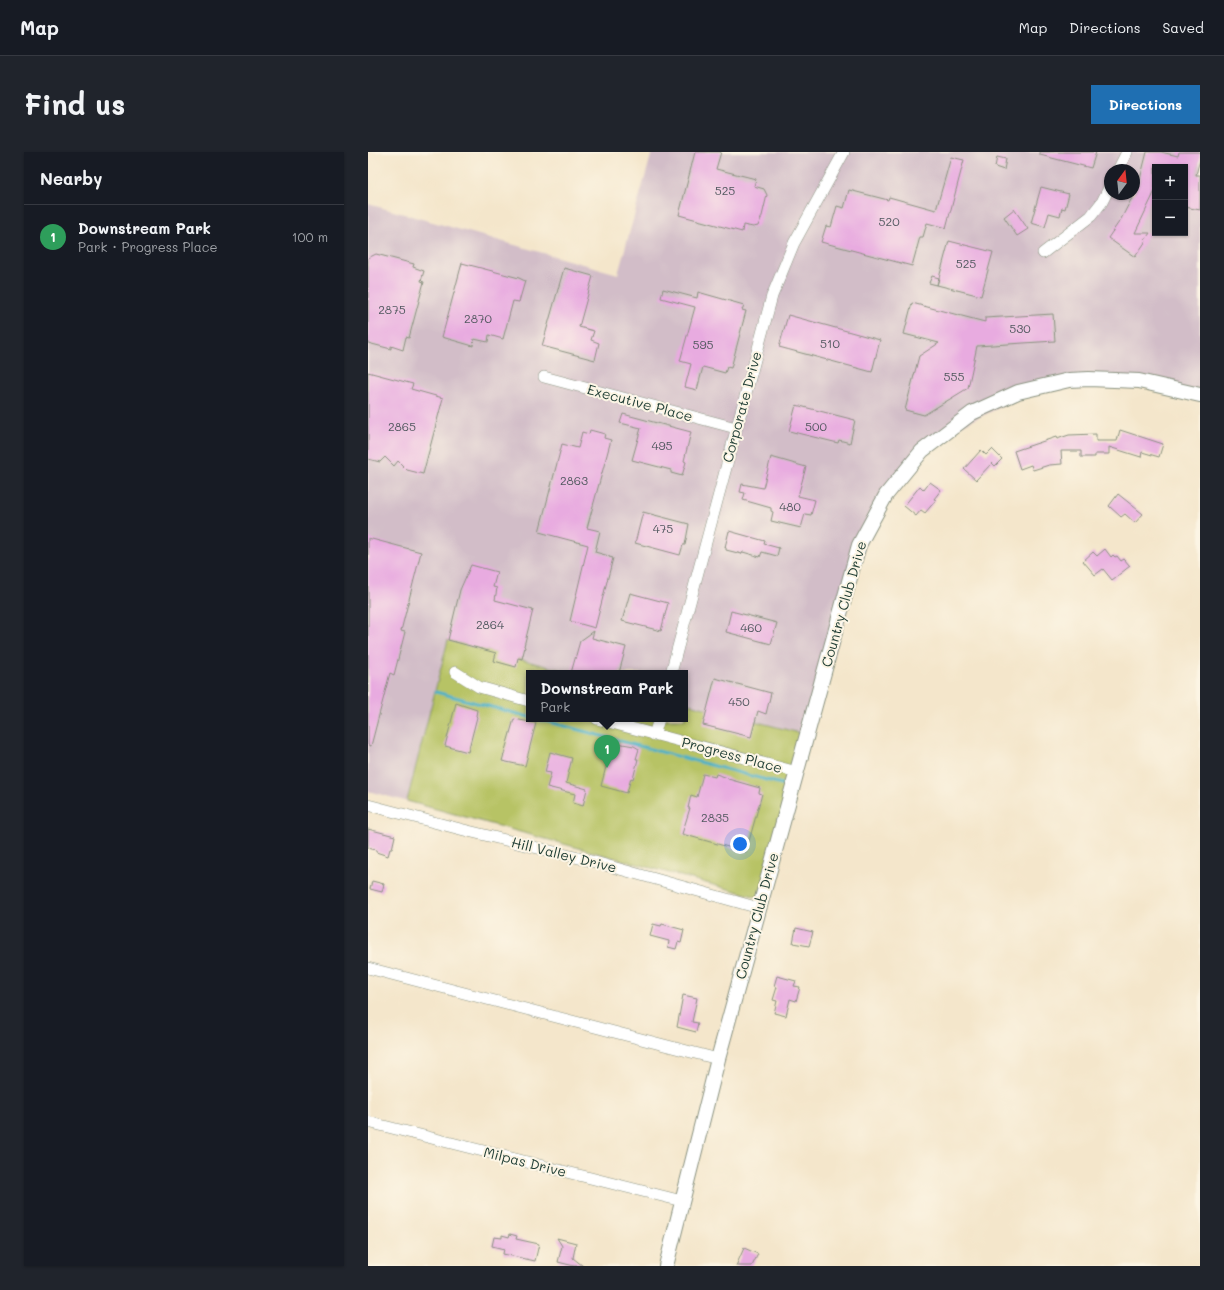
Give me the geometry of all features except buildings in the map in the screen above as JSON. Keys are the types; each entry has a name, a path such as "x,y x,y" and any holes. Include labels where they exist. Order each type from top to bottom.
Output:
{"street":[{"name":"Corporate Drive","path":"672,670 772,296 794,243 844,152"},
{"path":"1121,164 1127,152"},
{"path":"1043,253 1091,216 1104,198"},
{"name":"Executive Place","path":"544,377 736,428"},
{"name":"Country Club Drive","path":"666,1266 718,1059 859,545 886,494 922,451 972,413 1018,392 1069,380 1089,379 1139,381 1200,395"},
{"path":"455,672 479,687 526,700"},
{"name":"Progress Place","path":"608,722 797,772"},
{"path":"654,735 658,722"},
{"name":"Hill Valley Drive","path":"368,805 591,861 759,908"},
{"path":"368,968 718,1059"},
{"name":"Milpas Drive","path":"368,1122 682,1201"}],"shaded area":[{"path":"652,152 1200,152 1200,395 1162,385 1052,383 941,435 875,512 763,898 368,791 368,204 618,274"}],"green space":[{"path":"448,640 561,670 526,670 526,722 688,722 688,704 807,735 761,898 407,801"}],"waterway":[{"path":"436,692 526,716"},
{"path":"549,722 789,786"}],"place":[{"name":"Downstream Park","path":"607,768"}]}
